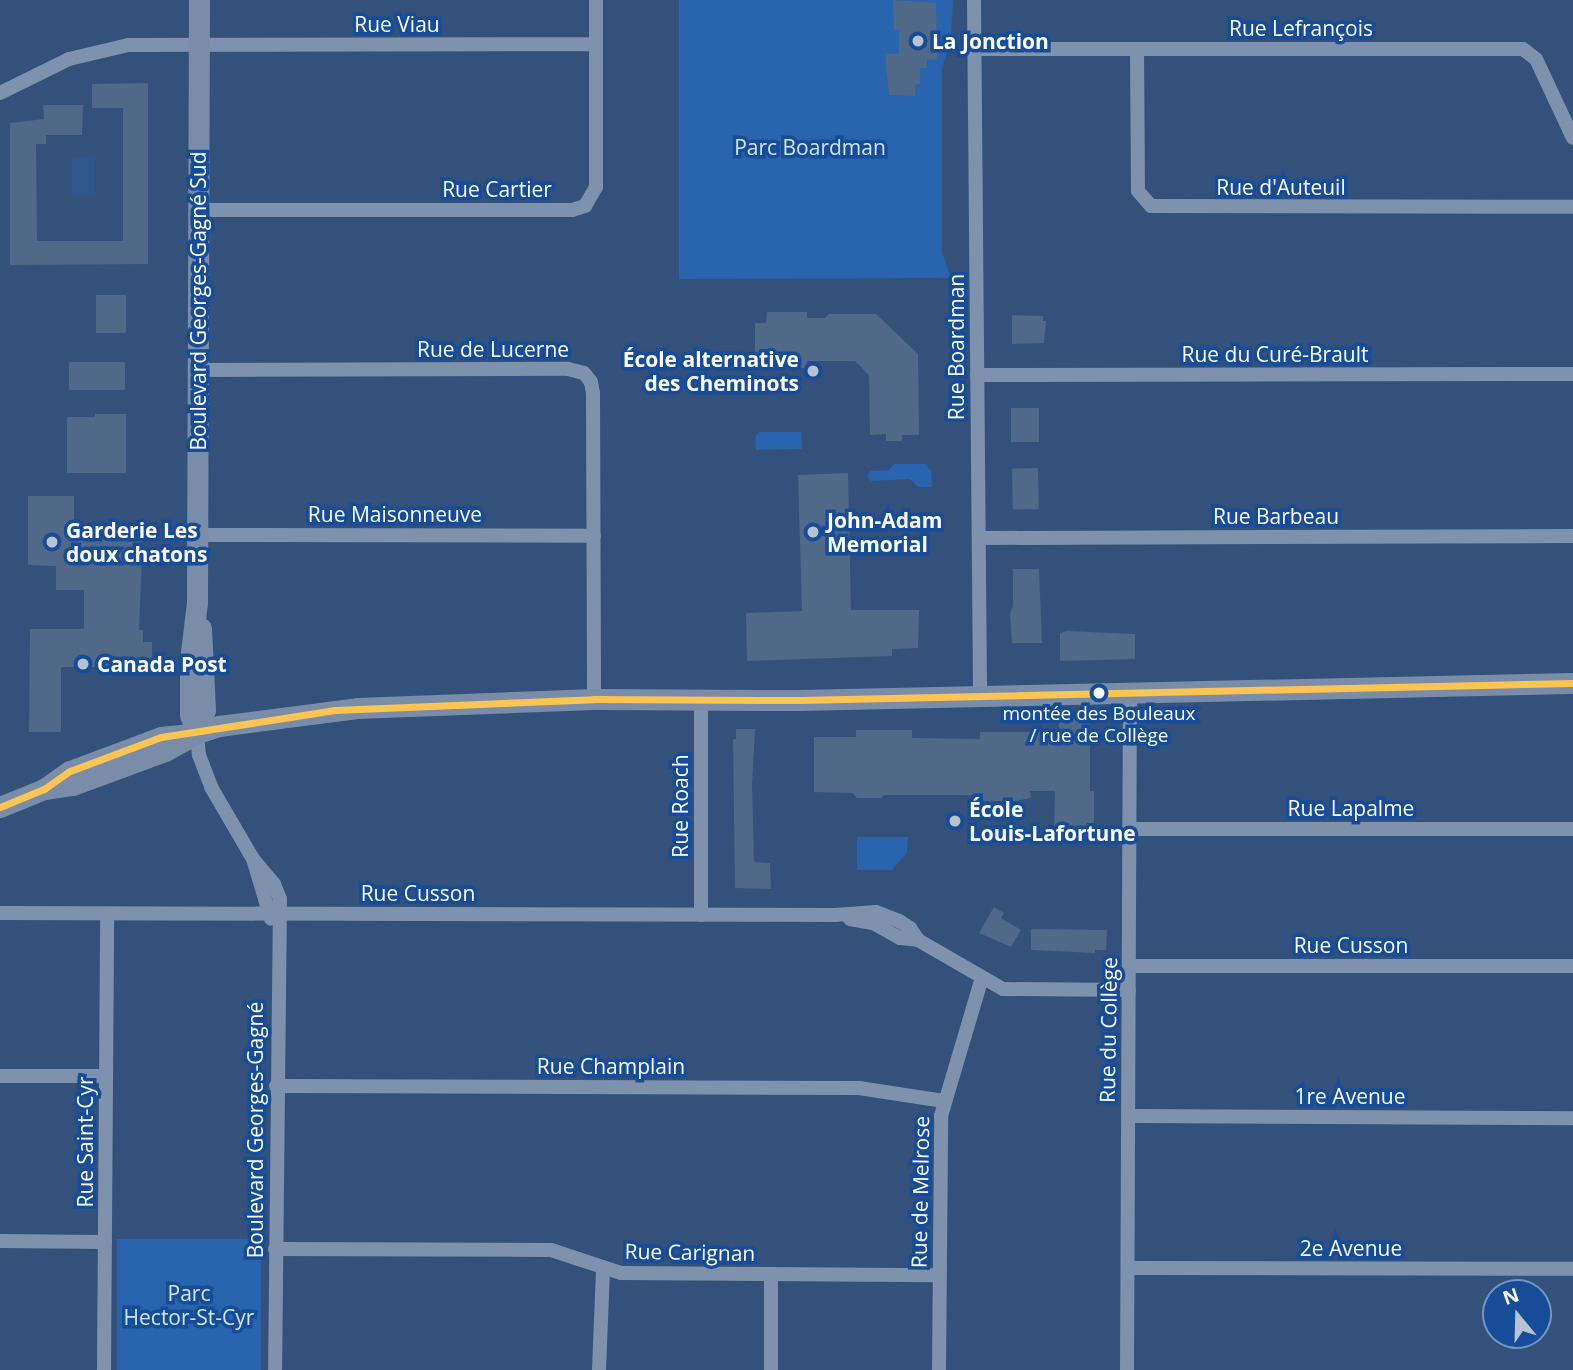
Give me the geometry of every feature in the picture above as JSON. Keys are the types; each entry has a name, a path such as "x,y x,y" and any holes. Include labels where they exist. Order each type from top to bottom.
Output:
{"street":[{"name":"Boulevard Georges-Gagné Sud","path":"197,733 190,715 190,660 197,602 199,0"},
{"name":"Rue Cartier","path":"199,210 572,210 585,206 596,187 596,0"},
{"name":"Rue Boardman","path":"974,0 980,694"},
{"name":"Rue Viau","path":"0,93 61,63 101,49 139,44 596,44"},
{"name":"Rue Lefrançois","path":"976,50 1523,49 1536,59 1573,138"},
{"name":"Rue d'Auteuil","path":"1137,50 1138,191 1151,206 1573,207"},
{"name":"Rue de Lucerne","path":"197,370 580,371 591,382 593,393 594,699"},
{"name":"Rue du Curé-Brault","path":"977,375 1573,374"},
{"name":"Rue Maisonneuve","path":"196,535 594,536"},
{"name":"Rue Barbeau","path":"979,538 1573,536"},
{"path":"0,807 44,789 71,771 161,737 197,733 222,725 335,710 594,699 701,697 741,701 1573,683"},
{"name":"Rue du Collège","path":"1127,1370 1130,691"},
{"name":"Rue Roach","path":"701,697 701,915"},
{"name":"Boulevard Georges-Gagné","path":"197,733 206,777 253,859 277,891 274,914 278,933 275,1370"},
{"name":"Rue Lapalme","path":"1130,829 1573,829"},
{"name":"Rue Cusson","path":"0,913 835,915 865,912 885,915 910,928 918,940 982,978 1011,990 1129,990"},
{"name":"Rue Saint-Cyr","path":"104,1370 107,914"},
{"name":"Rue Cusson","path":"1129,966 1573,966"},
{"name":"Rue de Melrose","path":"939,1370 944,1101 982,978"},
{"path":"0,1076 106,1076"},
{"name":"Rue Champlain","path":"276,1086 859,1088 944,1101"},
{"name":"1re Avenue","path":"1128,1116 1573,1118"},
{"path":"0,1241 105,1242"},
{"name":"Rue Carignan","path":"275,1249 551,1250 621,1273 939,1275"},
{"name":"2e Avenue","path":"1128,1268 1573,1269"},
{"path":"599,1370 603,1269"},
{"path":"771,1274 771,1370"}],"green space":[{"name":"Parc Boardman","path":"679,0 953,0 951,38 942,69 942,252 951,278 679,279"},
{"path":"759,432 801,432 802,449 756,450 755,437"},
{"path":"894,464 925,464 931,471 932,487 918,487 910,479 871,481 867,477 870,471 889,470"},
{"path":"857,837 908,837 907,853 892,870 857,870"},
{"name":"Parc Hector-St-Cyr","path":"117,1239 261,1239 261,1370 117,1370"}],"shaded area":[{"path":"72,158 95,158 95,195 72,195"}],"building":[{"name":"La Jonction","path":"893,0 936,3 937,59 927,59 927,68 920,68 920,84 915,85 915,96 889,95 885,54 899,54 899,30 894,30"},
{"path":"148,83 148,264 10,265 10,123 44,119 43,105 83,105 82,135 46,135 46,144 36,144 37,241 123,241 123,108 92,108 92,84"},
{"path":"96,295 126,295 126,333 96,333"},
{"path":"767,312 807,312 807,318 825,318 829,314 876,314 918,354 919,435 902,435 902,441 886,441 886,434 870,435 869,375 855,361 807,361 807,368 766,368 766,357 755,357 755,323 766,323"},
{"path":"1012,315 1043,316 1043,321 1046,321 1044,343 1012,344"},
{"path":"69,362 125,362 125,390 69,390"},
{"path":"1011,408 1039,408 1039,442 1011,442"},
{"path":"95,414 126,414 126,473 67,473 67,417 95,417"},
{"path":"1012,468 1038,468 1039,509 1013,509"},
{"path":"848,473 851,610 919,610 918,648 892,649 892,656 747,661 746,613 802,611 798,475"},
{"path":"28,496 74,496 74,532 143,532 139,630 143,630 143,642 152,642 152,659 143,659 143,667 61,667 61,732 29,732 30,629 84,629 84,590 56,590 56,566 28,565"},
{"path":"1013,569 1039,569 1042,643 1012,643 1010,614 1013,606"},
{"path":"1060,633 1135,634 1135,659 1060,661"},
{"path":"1059,719 1090,719 1090,791 1094,791 1094,833 1054,833 1055,791 1030,791 1031,798 1016,801 983,801 980,795 884,795 881,798 857,798 853,793 814,792 814,737 856,737 856,730 912,730 912,738 980,739 980,732 1059,732"},
{"path":"736,729 755,729 752,785 754,862 770,863 771,889 735,888 733,739 736,739"},
{"path":"994,907 1004,913 1001,918 1021,930 1011,947 979,933"},
{"path":"1031,929 1107,930 1106,950 1095,950 1095,953 1031,950"}],"transit line":[{"path":"0,807 44,789 70,771 161,737 335,710 594,699 799,700 1573,683"}],"place":[{"name":"La Jonction","path":"918,41"},
{"name":"École alternative des Cheminots","path":"813,371"},
{"name":"John-Adam Memorial","path":"813,532"},
{"name":"Garderie Les doux chatons","path":"52,542"},
{"name":"Canada Post","path":"83,664"},
{"name":"montée des Bouleaux / rue de Collège","path":"1099,693"},
{"name":"École Louis-Lafortune","path":"955,821"}]}
